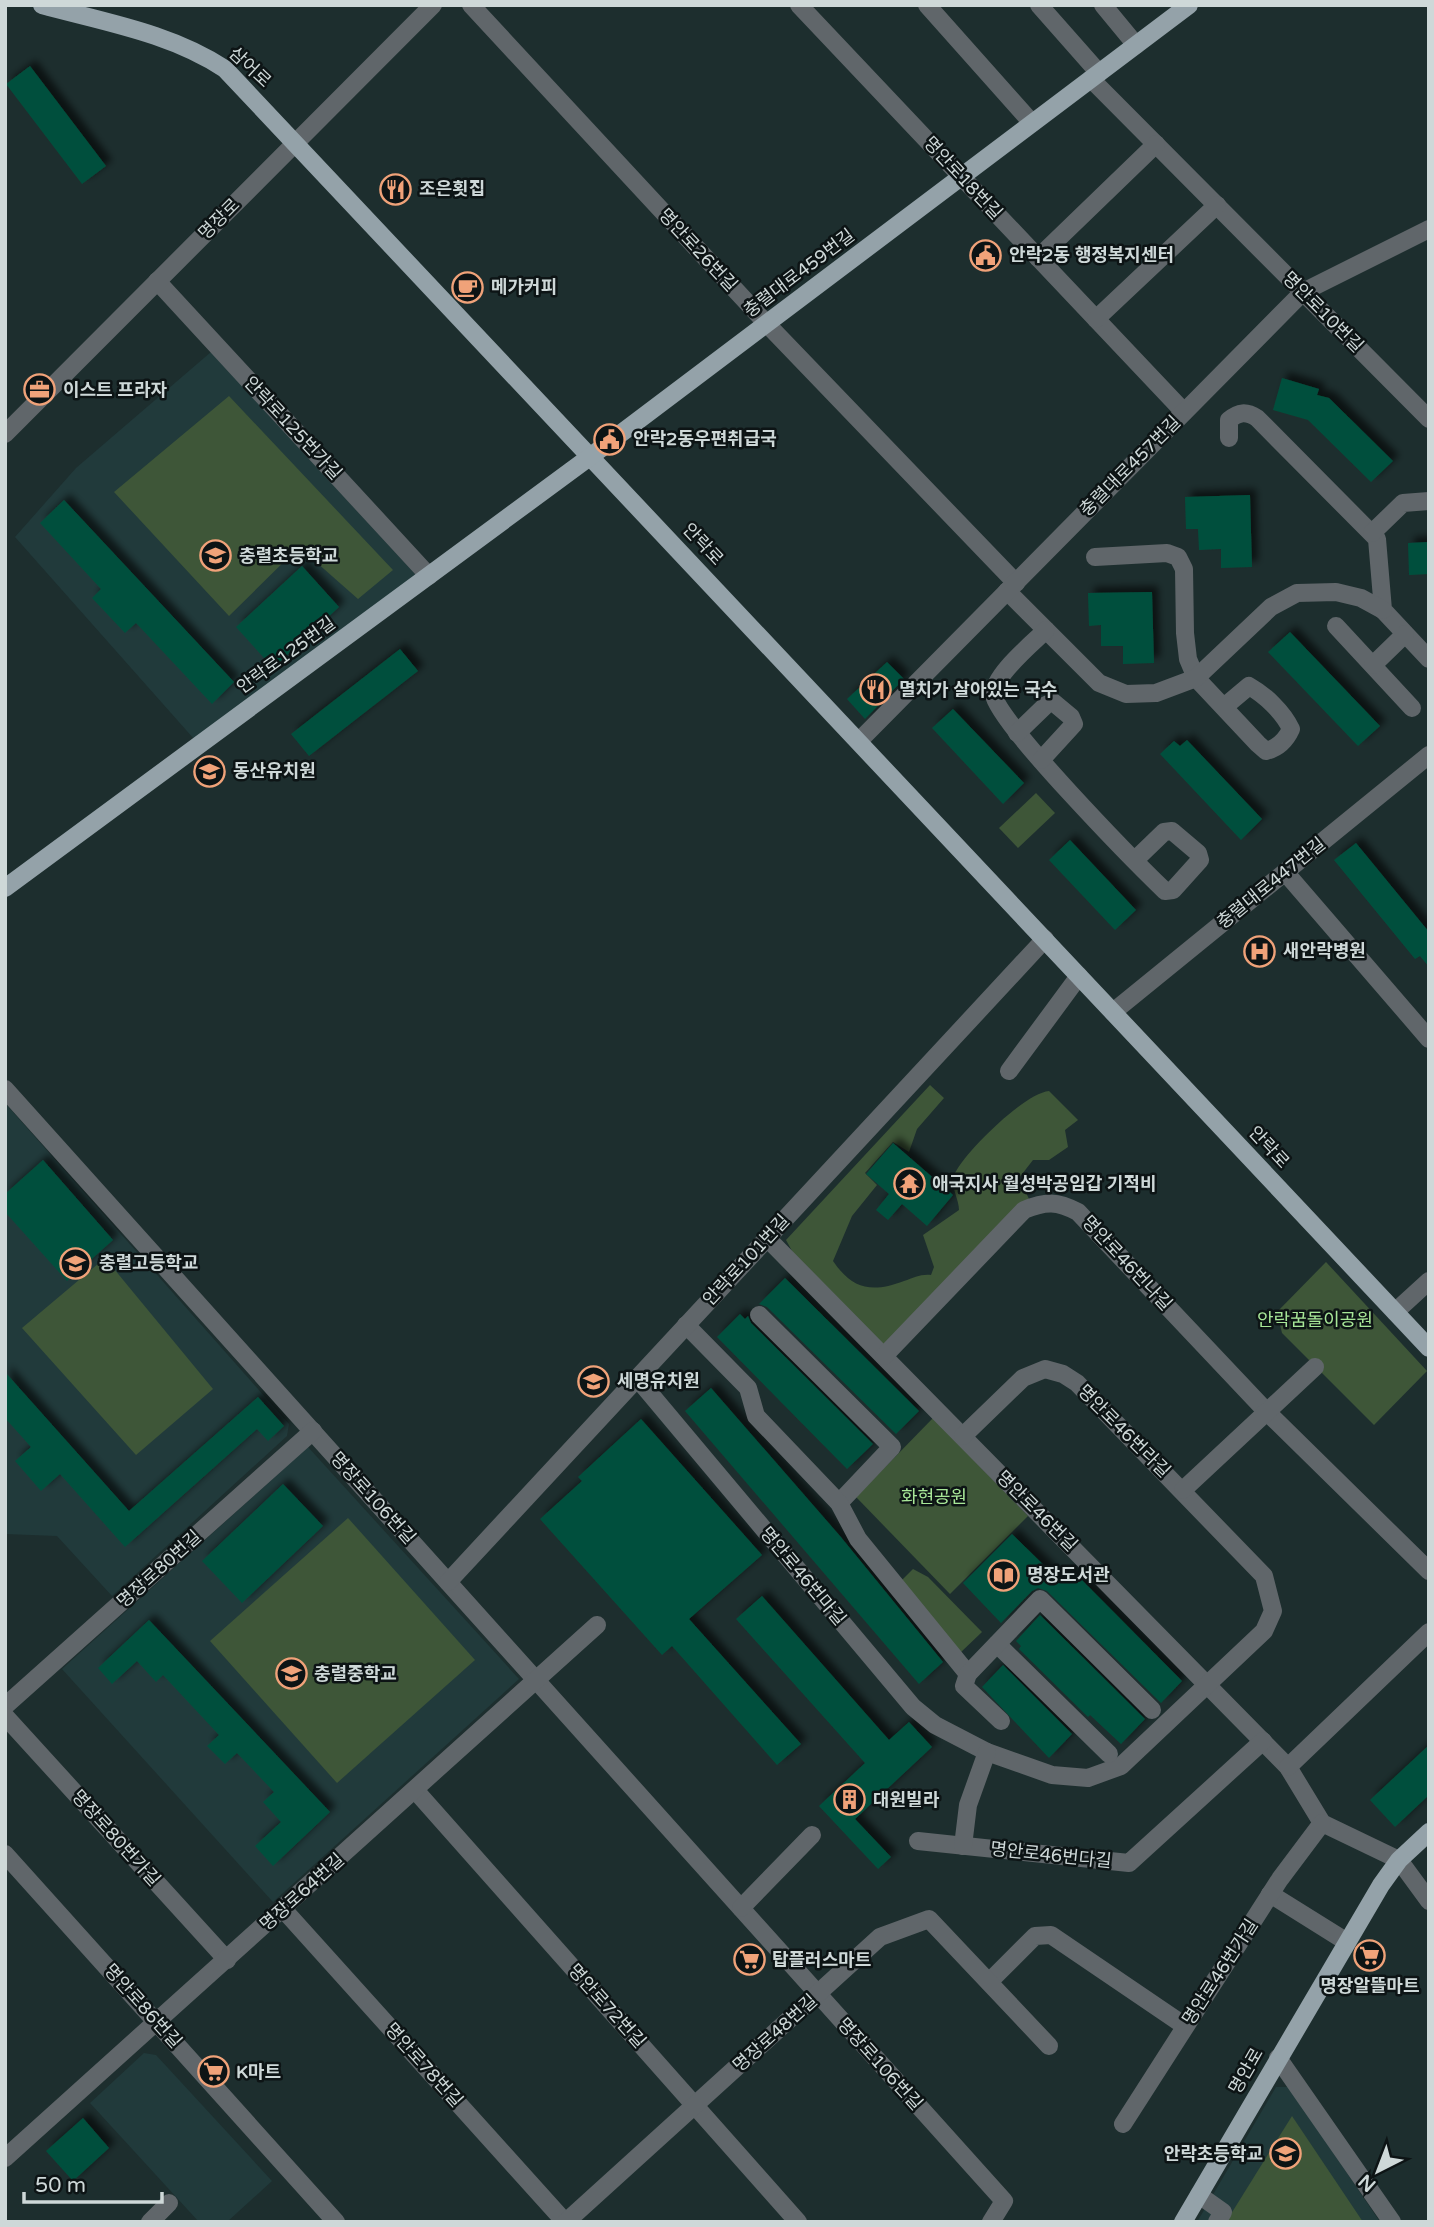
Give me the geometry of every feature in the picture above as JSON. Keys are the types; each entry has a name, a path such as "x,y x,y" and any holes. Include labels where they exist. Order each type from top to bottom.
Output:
{"main road":[{"name":"삼어로","path":"42,5 161,38 206,56 225,69 296,142"},
{"name":"충렬대로459번길","path":"592,456 1189,5"},
{"name":"안락로","path":"296,142 1429,1348"},
{"name":"안락로125번길","path":"5,888 592,456"},
{"name":"명안로","path":"1183,2222 1381,1885 1399,1860 1429,1832"}],"street":[{"name":"명장로","path":"5,433 433,5"},
{"name":"명안로26번길","path":"471,5 1011,587 1046,630 1099,683 1126,694 1156,694 1196,678"},
{"name":"명안로18번길","path":"799,5 1184,412"},
{"path":"927,5 1032,123"},
{"path":"1039,5 1095,76"},
{"path":"1102,5 1136,45"},
{"name":"명안로10번길","path":"1095,76 1156,144 1429,419"},
{"path":"1038,258 1156,144"},
{"path":"1096,319 1217,205"},
{"name":"충렬대로457번길","path":"859,741 1303,292 1429,229"},
{"name":"안락로125번가길","path":"157,281 429,576"},
{"path":"1229,438 1229,420 1237,414 1249,413 1257,418 1372,533 1377,539 1383,610"},
{"path":"1372,533 1403,503 1429,500"},
{"path":"1095,557 1167,553 1178,557 1184,569 1188,659 1196,678 1224,708"},
{"path":"1196,678 1271,607 1297,593 1336,592 1360,598 1383,610 1429,659"},
{"path":"1336,626 1412,708"},
{"path":"1046,630 996,681 993,693 996,706 1041,760 1135,860"},
{"path":"1373,665 1405,634"},
{"path":"1017,733 1046,705 1054,702 1071,717 1074,724 1071,731 1041,760"},
{"name":"충렬대로447번길","path":"1113,1012 1429,755"},
{"path":"1285,872 1429,1039"},
{"name":"안락로101번길","path":"448,1582 1045,939"},
{"path":"1009,1071 1079,976"},
{"name":"명장로106번길","path":"5,1089 1003,2201 991,2222"},
{"name":"명안로46번나길","path":"884,1356 1024,1210 1043,1202 1061,1203 1079,1212 1267,1412 1429,1572"},
{"name":"명안로46번길","path":"767,1238 1289,1767 1322,1823"},
{"path":"1395,1312 1429,1281"},
{"path":"759,1315 892,1447 839,1503"},
{"path":"686,1325 748,1388 756,1416 839,1503 858,1539 968,1674"},
{"path":"1267,1412 1315,1367"},
{"name":"명안로46번라길","path":"963,1436 1023,1378 1045,1369 1063,1374 1077,1383 1183,1490 1264,1576 1272,1596 1273,1611 1264,1631 1207,1684"},
{"name":"명안로46번마길","path":"637,1378 913,1707 935,1725 987,1752 1052,1775 1088,1779 1121,1766 1207,1684"},
{"name":"명안로46번라길","path":"1183,1490 1267,1412"},
{"name":"명장로80번길","path":"5,1706 313,1431"},
{"path":"1002,1721 964,1686 968,1674 1040,1599 1152,1710"},
{"name":"명장로64번길","path":"5,2158 597,1625"},
{"path":"1289,1767 1429,1632"},
{"path":"997,1644 1109,1754"},
{"name":"명장로80번가길","path":"5,1716 227,1960"},
{"name":"명안로46번다길","path":"918,1841 1129,1863 1263,1741"},
{"path":"963,1846 968,1805 987,1752"},
{"name":"명안로72번길","path":"415,1790 798,2222"},
{"path":"1322,1823 1399,1860 1429,1901"},
{"name":"명안로46번가길","path":"1123,2124 1270,1894 1322,1823"},
{"path":"741,1908 812,1835"},
{"name":"명안로86번길","path":"5,1854 337,2222"},
{"path":"1270,1894 1347,1942"},
{"name":"명안로78번길","path":"283,1909 566,2222"},
{"name":"명장로48번길","path":"566,2222 880,1937 929,1919 1049,2046"},
{"path":"989,1982 1035,1936 1051,1935 1185,2026"},
{"path":"1278,2058 1392,2222"},
{"path":"1199,2195 1223,2211 1217,2222"},
{"path":"150,2222 169,2203"}],"shaded area":[{"name":"충렬초등학교","path":"211,352 417,576 194,739 15,537 76,468"},
{"name":"충렬고등학교","path":"5,1103 289,1424 287,1436 112,1596 57,1536 5,1534"},
{"name":"충렬중학교","path":"308,1447 519,1679 273,1902 62,1669"},
{"path":"144,2053 156,2055 272,2181 227,2222 199,2222 90,2103"},
{"name":"안락초등학교","path":"1276,2087 1289,2087 1380,2222 1197,2222"}],"green space":[{"path":"229,396 393,570 358,599 299,547 229,616 114,492"},
{"path":"1036,793 1055,813 1018,848 999,828"},
{"path":"930,1085 944,1098 917,1129 909,1152 893,1142 865,1173 877,1185 852,1216 833,1261 848,1278 864,1286 882,1287 931,1275 934,1267 923,1235 959,1210 953,1182 955,1173 984,1137 1026,1101 1049,1091 1078,1120 1065,1130 1068,1147 1049,1160 1033,1160 1019,1178 1029,1199 884,1352 797,1260 786,1240"},
{"path":"105,1258 213,1389 136,1455 22,1328"},
{"name":"안락꿈돌이공원","path":"1326,1262 1427,1371 1374,1425 1282,1333 1277,1312"},
{"name":"화현공원","path":"933,1418 1028,1516 950,1594 856,1497"},
{"path":"348,1518 475,1660 337,1783 210,1641"},
{"path":"913,1569 928,1577 982,1632 960,1653 901,1581"},
{"path":"1292,2116 1363,2222 1226,2222"}],"building":[{"path":"30,66 106,166 82,184 6,84"},
{"path":"1282,378 1319,389 1317,395 1329,398 1393,461 1371,482 1308,420 1273,410"},
{"path":"1250,495 1252,567 1221,568 1221,549 1199,550 1198,529 1186,529 1185,497"},
{"path":"64,500 234,682 212,704 136,623 125,633 92,598 101,589 40,523"},
{"path":"1429,542 1429,574 1409,575 1408,543"},
{"path":"302,566 339,607 273,668 236,627"},
{"path":"1152,592 1154,663 1123,664 1123,646 1101,646 1101,625 1089,626 1088,593"},
{"path":"1290,632 1380,726 1358,746 1268,652"},
{"path":"400,649 418,671 309,756 291,734"},
{"name":"멸치가 살아있는 국수","path":"887,662 904,679 865,719 847,699"},
{"path":"953,709 1024,783 1003,804 932,728"},
{"path":"1187,740 1262,819 1241,840 1160,754 1174,741 1180,746"},
{"path":"1070,840 1136,910 1115,930 1049,860"},
{"path":"1356,843 1429,932 1429,967 1420,956 1415,959 1334,860"},
{"name":"애국지사 월성박공임갑 기적비","path":"893,1143 953,1195 927,1226 902,1204 888,1220 876,1210 889,1194 866,1174"},
{"path":"43,1160 113,1240 67,1281 5,1212 5,1194"},
{"path":"785,1278 919,1411 896,1434 767,1307 759,1304"},
{"path":"740,1314 745,1319 748,1316 751,1323 873,1444 847,1469 717,1337"},
{"path":"5,1372 129,1511 258,1397 284,1426 268,1441 257,1429 125,1547 60,1474 41,1491 15,1461 31,1447 5,1418"},
{"path":"711,1388 840,1536 943,1662 919,1684 685,1411"},
{"path":"641,1419 762,1555 689,1619 801,1744 777,1765 672,1646 662,1655 540,1519 582,1481 578,1477"},
{"path":"283,1484 323,1526 242,1603 202,1561"},
{"path":"1012,1534 1061,1582 1072,1570 1182,1681 1161,1703 1047,1591 1038,1588 1032,1591 1001,1623 963,1583"},
{"path":"762,1596 889,1740 909,1722 932,1747 855,1819 891,1857 878,1869 819,1806 865,1763 736,1619"},
{"path":"1040,1615 1145,1719 1121,1744 1090,1715 1088,1717 1019,1649 1021,1646 1016,1641"},
{"path":"149,1620 330,1812 273,1866 255,1846 281,1822 263,1802 274,1792 237,1753 225,1764 207,1746 219,1735 163,1675 156,1682 137,1661 112,1684 98,1668"},
{"path":"1003,1665 1072,1734 1049,1758 982,1687"},
{"path":"1429,1745 1429,1795 1395,1827 1370,1800"},
{"path":"83,2118 109,2148 73,2181 46,2151"}],"place":[{"name":"조은횟집","path":"396,189"},
{"name":"안락2동 행정복지센터","path":"986,255"},
{"name":"메가커피","path":"468,287"},
{"name":"이스트 프라자","path":"40,390"},
{"name":"안락2동우편취급국","path":"610,439"},
{"name":"충렬초등학교","path":"216,556"},
{"name":"멸치가 살아있는 국수","path":"876,690"},
{"name":"동산유치원","path":"210,771"},
{"name":"새안락병원","path":"1260,951"},
{"name":"애국지사 월성박공임갑 기적비","path":"909,1184"},
{"name":"충렬고등학교","path":"76,1263"},
{"name":"세명유치원","path":"594,1381"},
{"name":"명장도서관","path":"1004,1575"},
{"name":"충렬중학교","path":"291,1674"},
{"name":"대원빌라","path":"850,1800"},
{"name":"명장알뜰마트","path":"1370,1956"},
{"name":"탑플러스마트","path":"749,1960"},
{"name":"K마트","path":"213,2072"},
{"name":"안락초등학교","path":"1286,2154"}]}
